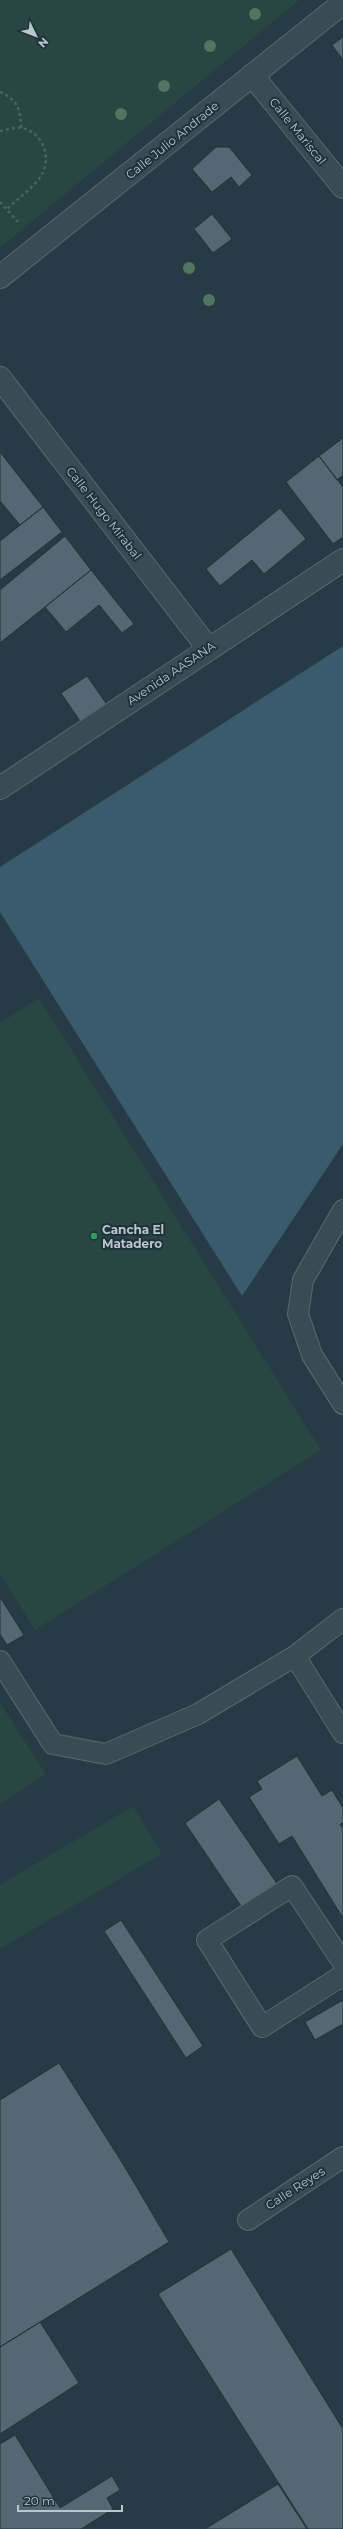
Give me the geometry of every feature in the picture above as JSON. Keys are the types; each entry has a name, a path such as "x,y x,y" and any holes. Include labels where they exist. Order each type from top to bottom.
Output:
{"street":[{"name":"Calle Julio Andrade","path":"0,277 343,3"},
{"name":"Calle Mariscal","path":"252,75 343,187"},
{"name":"Calle Hugo Mirabal","path":"0,378 208,648"},
{"name":"Avenida AASANA","path":"0,788 208,648 343,560"}],"lane":[{"path":"343,1210 303,1280 298,1314 312,1355 343,1404"},
{"path":"0,1661 53,1744 106,1754 198,1714 295,1656 343,1618"},
{"path":"295,1656 343,1733"},
{"path":"343,1963 292,1886 207,1940 262,2027 343,1975"},
{"name":"Calle Reyes","path":"248,2220 343,2157"}],"path":[{"path":"0,92 10,96 18,106 21,128"},
{"path":"0,131 21,128 35,133 43,143 46,157 42,174 7,209"},
{"path":"0,202 20,224"}],"green space":[{"path":"0,0 299,0 0,248"},
{"name":"Cancha El Matadero","path":"39,998 321,1450 35,1630 0,1574 0,1023"},
{"path":"0,1703 46,1774 0,1804"},
{"path":"133,1806 162,1854 0,1949 0,1885"}],"water":[{"path":"343,646 343,1144 242,1296 0,912 0,867"}],"building":[{"path":"343,37 343,60 332,45"},
{"path":"216,147 229,147 252,175 239,187 231,177 212,192 192,169"},
{"path":"212,214 232,239 213,253 194,229"},
{"path":"343,438 343,475 337,480 319,456"},
{"path":"0,452 43,507 20,525 0,501"},
{"path":"319,456 343,487 343,537 333,544 286,482"},
{"path":"43,507 62,532 0,580 0,541"},
{"path":"280,508 306,539 264,574 252,560 220,586 206,569"},
{"path":"65,536 91,570 0,643 0,590"},
{"path":"91,570 134,624 122,633 99,605 66,632 45,607"},
{"path":"87,676 108,706 82,724 61,693"},
{"path":"0,1597 24,1635 7,1645 0,1634"},
{"path":"297,1756 322,1796 332,1790 343,1808 343,1823 340,1824 343,1829 343,1918 292,1836 279,1844 249,1797 262,1789 257,1781"},
{"path":"219,1799 280,1888 245,1912 185,1823"},
{"path":"121,1920 203,2046 186,2058 104,1931"},
{"path":"343,2000 343,2024 315,2040 305,2022"},
{"path":"59,2063 123,2164 169,2242 0,2347 0,2100"},
{"path":"231,2249 343,2429 343,2529 308,2529 158,2294"},
{"path":"40,2322 79,2383 0,2434 0,2347"},
{"path":"15,2435 60,2508 112,2476 120,2490 107,2498 113,2509 81,2529 0,2529 0,2444"},
{"path":"278,2484 307,2529 205,2529"}],"place":[{"name":"Cancha El Matadero","path":"94,1236"}]}
